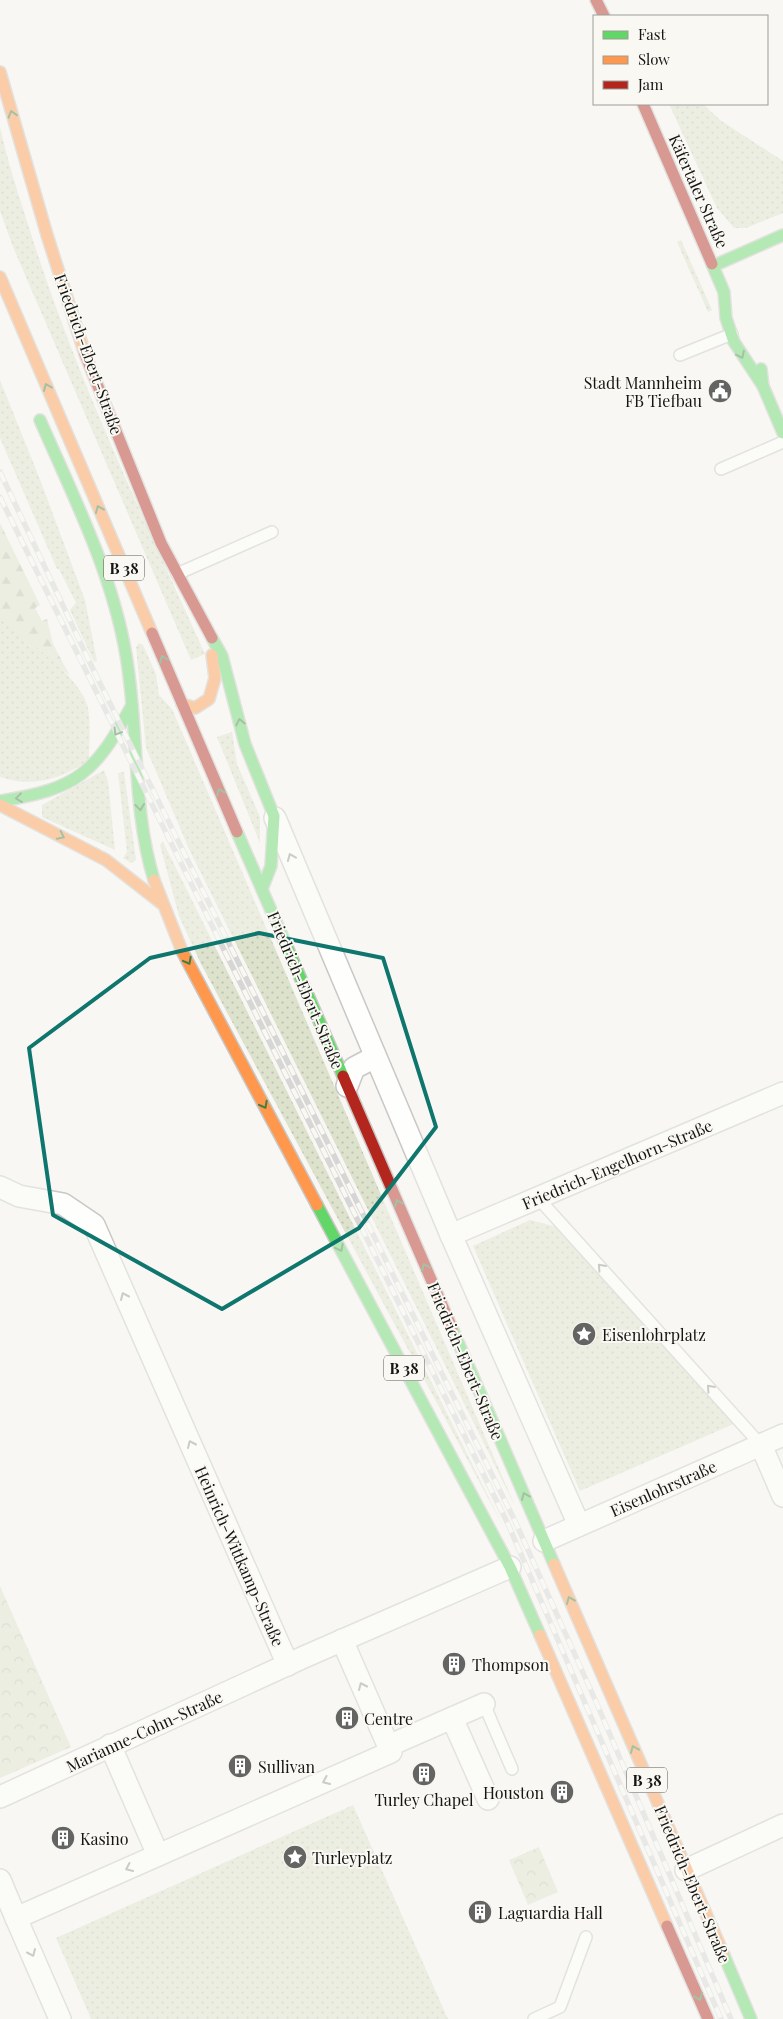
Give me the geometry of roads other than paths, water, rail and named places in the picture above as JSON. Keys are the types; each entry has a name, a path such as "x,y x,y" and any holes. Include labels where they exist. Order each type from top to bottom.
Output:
{"main road":[{"path":"596,0 604,15"},
{"name":"Friedrich-Ebert-Straße","path":"0,72 89,365 161,543 204,627 222,656 232,688 244,744 274,816"},
{"name":"Käfertaler Straße","path":"642,105 724,292 725,318 741,356 763,386 783,433"},
{"path":"713,266 783,235"},
{"name":"Friedrich-Ebert-Straße","path":"0,277 182,704 751,2019"},
{"name":"Käfertaler Straße","path":"724,292 738,306"},
{"name":"Käfertaler Straße","path":"759,359 763,386"},
{"name":"B 38","path":"36,411 106,580 126,654 140,812 149,864 161,904 182,951 510,1567 708,2019"},
{"name":"Friedrich-Ebert-Straße","path":"182,704 195,708 206,702 212,694 215,672 204,627"},
{"path":"0,801 49,793 79,780 101,758 132,705"},
{"path":"0,805 28,822 61,835 107,860 161,904"},
{"path":"262,889 271,866 274,816"}],"street":[{"name":"Friedrich-Ebert-Straße","path":"274,816 451,1236 579,1525"},
{"path":"347,1086 354,1068 374,1057"},
{"name":"Friedrich-Engelhorn-Straße","path":"451,1236 783,1093"},
{"name":"Heinrich-Wittkamp-Straße","path":"1,1190 19,1196 63,1204 94,1225 288,1665 510,1567"},
{"name":"Eisenlohrstraße","path":"544,1541 783,1435"},
{"path":"761,1445 783,1496"},
{"path":"16,1918 391,1752 342,1640"},
{"name":"Marianne-Cohn-Straße","path":"0,1798 110,1745 288,1665"},
{"path":"388,1746 484,1704"},
{"path":"452,1718 488,1799"},
{"path":"110,1745 158,1855"},
{"path":"686,1870 783,1825"},
{"path":"0,1880 60,2019"}],"lane":[{"path":"680,355 732,334"},
{"path":"721,469 783,442"},
{"path":"177,574 272,532"},
{"path":"538,1198 761,1445"},
{"path":"484,1704 512,1769"},
{"path":"534,2019 560,2007 586,1936"}],"railway":[{"path":"0,472 91,665 515,1521 597,1704 731,2019"},
{"path":"0,497 508,1524 721,2019"}],"place":[{"name":"Stadt Mannheim FB Tiefbau","path":"720,391"},
{"name":"Eisenlohrplatz","path":"584,1334"},
{"name":"Thompson","path":"454,1664"},
{"name":"Centre","path":"347,1718"},
{"name":"Sullivan","path":"240,1766"},
{"name":"Turley Chapel","path":"424,1774"},
{"name":"Houston","path":"562,1792"},
{"name":"Kasino","path":"63,1838"},
{"name":"Turleyplatz","path":"295,1857"},
{"name":"Laguardia Hall","path":"480,1912"}]}
